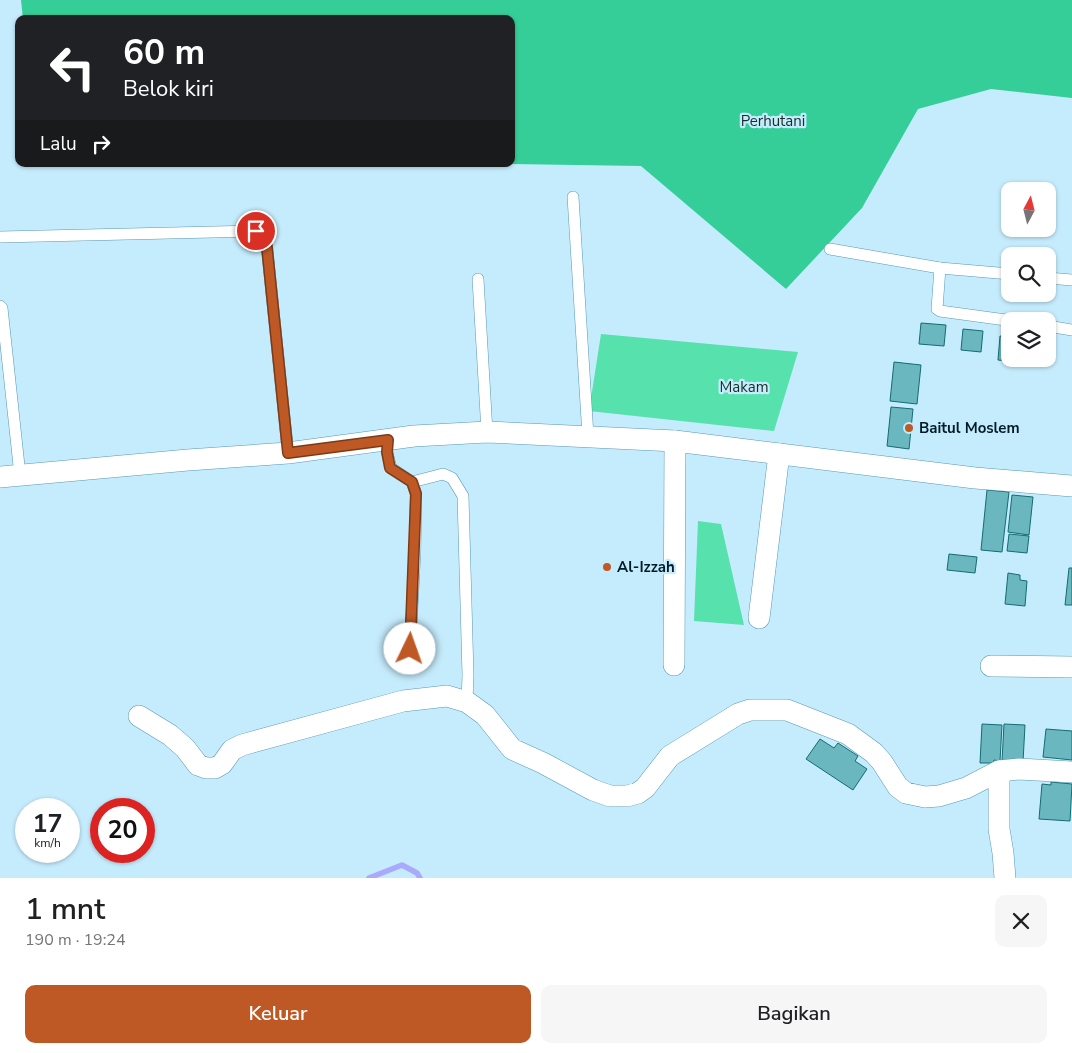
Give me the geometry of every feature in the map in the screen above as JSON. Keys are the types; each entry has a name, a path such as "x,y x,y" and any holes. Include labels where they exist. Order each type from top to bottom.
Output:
{"street":[{"path":"10,476 288,453 414,436 488,432 675,441 975,478 1072,486"},
{"path":"674,665 675,441"},
{"path":"759,618 779,454"},
{"path":"991,666 1072,667"},
{"path":"139,716 170,735 185,748 198,765 206,768 215,768 222,764 232,750 242,744 403,701 447,696 467,702 485,715 512,749 543,763 593,790 610,796 627,796 638,793 645,788 670,756 738,714 750,710 787,710 848,734 874,753 882,762 898,788 906,793 925,797 939,796 966,788 999,771 1019,768 1072,772"},
{"path":"999,771 999,829 1005,878"}],"lane":[{"path":"573,197 588,436"},
{"path":"0,237 256,231 262,235 266,241 267,248 288,453"},
{"path":"830,249 940,268 1001,273"},
{"path":"940,268 937,309 940,311 1001,319"},
{"path":"478,279 488,432"},
{"path":"1056,279 1072,280"},
{"path":"0,306 2,308 10,476"},
{"path":"1056,327 1072,330"},
{"path":"388,440 387,452 390,468 412,482 416,494 409,668"},
{"path":"412,482 443,474 452,478 463,496 468,675 467,702"}],"green space":[{"name":"Perhutani","path":"21,0 1072,0 1072,98 991,89 918,109 862,208 786,289 641,166 515,164 515,15 23,15"},
{"name":"Makam","path":"601,334 798,352 774,431 589,411"},
{"path":"698,521 721,524 744,625 694,621"}],"building":[{"path":"921,323 946,325 944,346 919,344"},
{"path":"963,329 983,331 981,352 961,350"},
{"path":"1000,336 1001,336 1001,360 998,360"},
{"path":"894,362 921,365 917,404 890,401"},
{"path":"891,407 913,409 909,449 887,446"},
{"path":"987,490 1009,492 1002,552 981,550"},
{"path":"1012,495 1033,497 1029,535 1008,532"},
{"path":"1009,534 1029,536 1027,553 1007,551"},
{"path":"949,554 977,557 975,573 947,570"},
{"path":"1069,568 1072,568 1072,605 1065,605"},
{"path":"1008,573 1020,575 1020,580 1027,581 1025,606 1005,604"},
{"path":"982,724 1002,725 1000,761 994,760 993,763 980,763"},
{"path":"1004,724 1025,725 1023,762 1002,761"},
{"path":"1046,729 1072,731 1072,760 1043,757"},
{"path":"820,739 834,748 838,743 858,756 855,761 867,769 853,790 806,759"},
{"path":"1051,782 1072,784 1070,821 1039,819 1042,784 1051,785"}],"waterway":[{"path":"369,878 402,865 417,873 420,878"}],"place":[{"name":"Baitul Moslem","path":"909,428"},
{"name":"Al-Izzah","path":"607,567"}],"route":[{"path":"256,231 266,241 288,453 388,440 387,452 390,468 412,482 416,494 410,649"}]}
